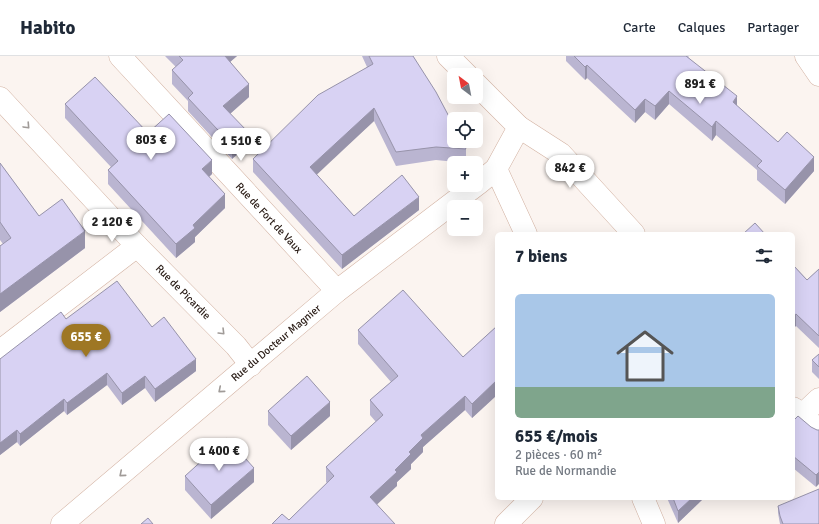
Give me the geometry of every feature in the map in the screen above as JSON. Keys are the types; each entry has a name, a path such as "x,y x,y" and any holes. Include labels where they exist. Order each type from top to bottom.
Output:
{"street":[{"name":"Rue de Fort de Vaux","path":"120,56 337,292"},
{"path":"448,56 460,68"},
{"path":"806,56 819,75"},
{"path":"483,91 520,127 561,154 632,232"},
{"name":"Rue de Picardie","path":"0,98 137,246 236,346 251,365"},
{"path":"520,127 496,169 525,232"},
{"name":"Rue du Docteur Magnier","path":"62,524 337,292 496,169"},
{"path":"0,351 137,246"},
{"path":"819,398 797,412 819,430"},
{"path":"506,524 530,500"},
{"path":"644,500 654,524"}],"building":[{"path":"179,56 225,56 249,84 223,106 248,132 232,145 188,98 193,93 172,70 183,60"},
{"path":"369,56 413,56 436,92 447,113 447,148 436,147 396,152 374,108 310,167 354,216 402,175 419,197 342,255 253,159 318,95 373,64"},
{"path":"574,56 686,56 737,96 733,102 778,142 787,132 814,157 785,190 757,166 762,161 716,121 712,127 669,91 655,106 645,99 635,110 587,65 585,67"},
{"path":"95,77 148,133 169,114 212,160 202,169 225,194 193,225 195,228 176,244 108,170 118,161 65,104"},
{"path":"0,163 39,216 62,199 85,231 0,294 0,246 11,238 0,222"},
{"path":"755,223 763,232 745,232"},
{"path":"795,267 807,280 819,269 819,336 795,315"},
{"path":"117,281 152,327 164,317 196,359 155,389 145,376 122,393 107,373 67,403 64,399 20,434 17,430 0,443 0,359 61,312 66,319"},
{"path":"403,290 463,357 495,328 495,382 472,404 465,396 421,435 423,438 409,452 411,454 395,470 397,472 370,497 395,524 272,524 282,514 289,520 334,476 326,467 383,415 370,400 398,376 358,330"},
{"path":"819,354 819,367 812,360"},
{"path":"307,376 330,402 291,436 268,411"},
{"path":"798,416 811,427 819,430 819,472 816,475 795,458 795,419"},
{"path":"227,438 254,468 211,505 185,476"},
{"path":"819,489 819,524 783,524 778,506"},
{"path":"674,500 690,500 678,511"},
{"path":"148,518 153,524 141,524"}]}
